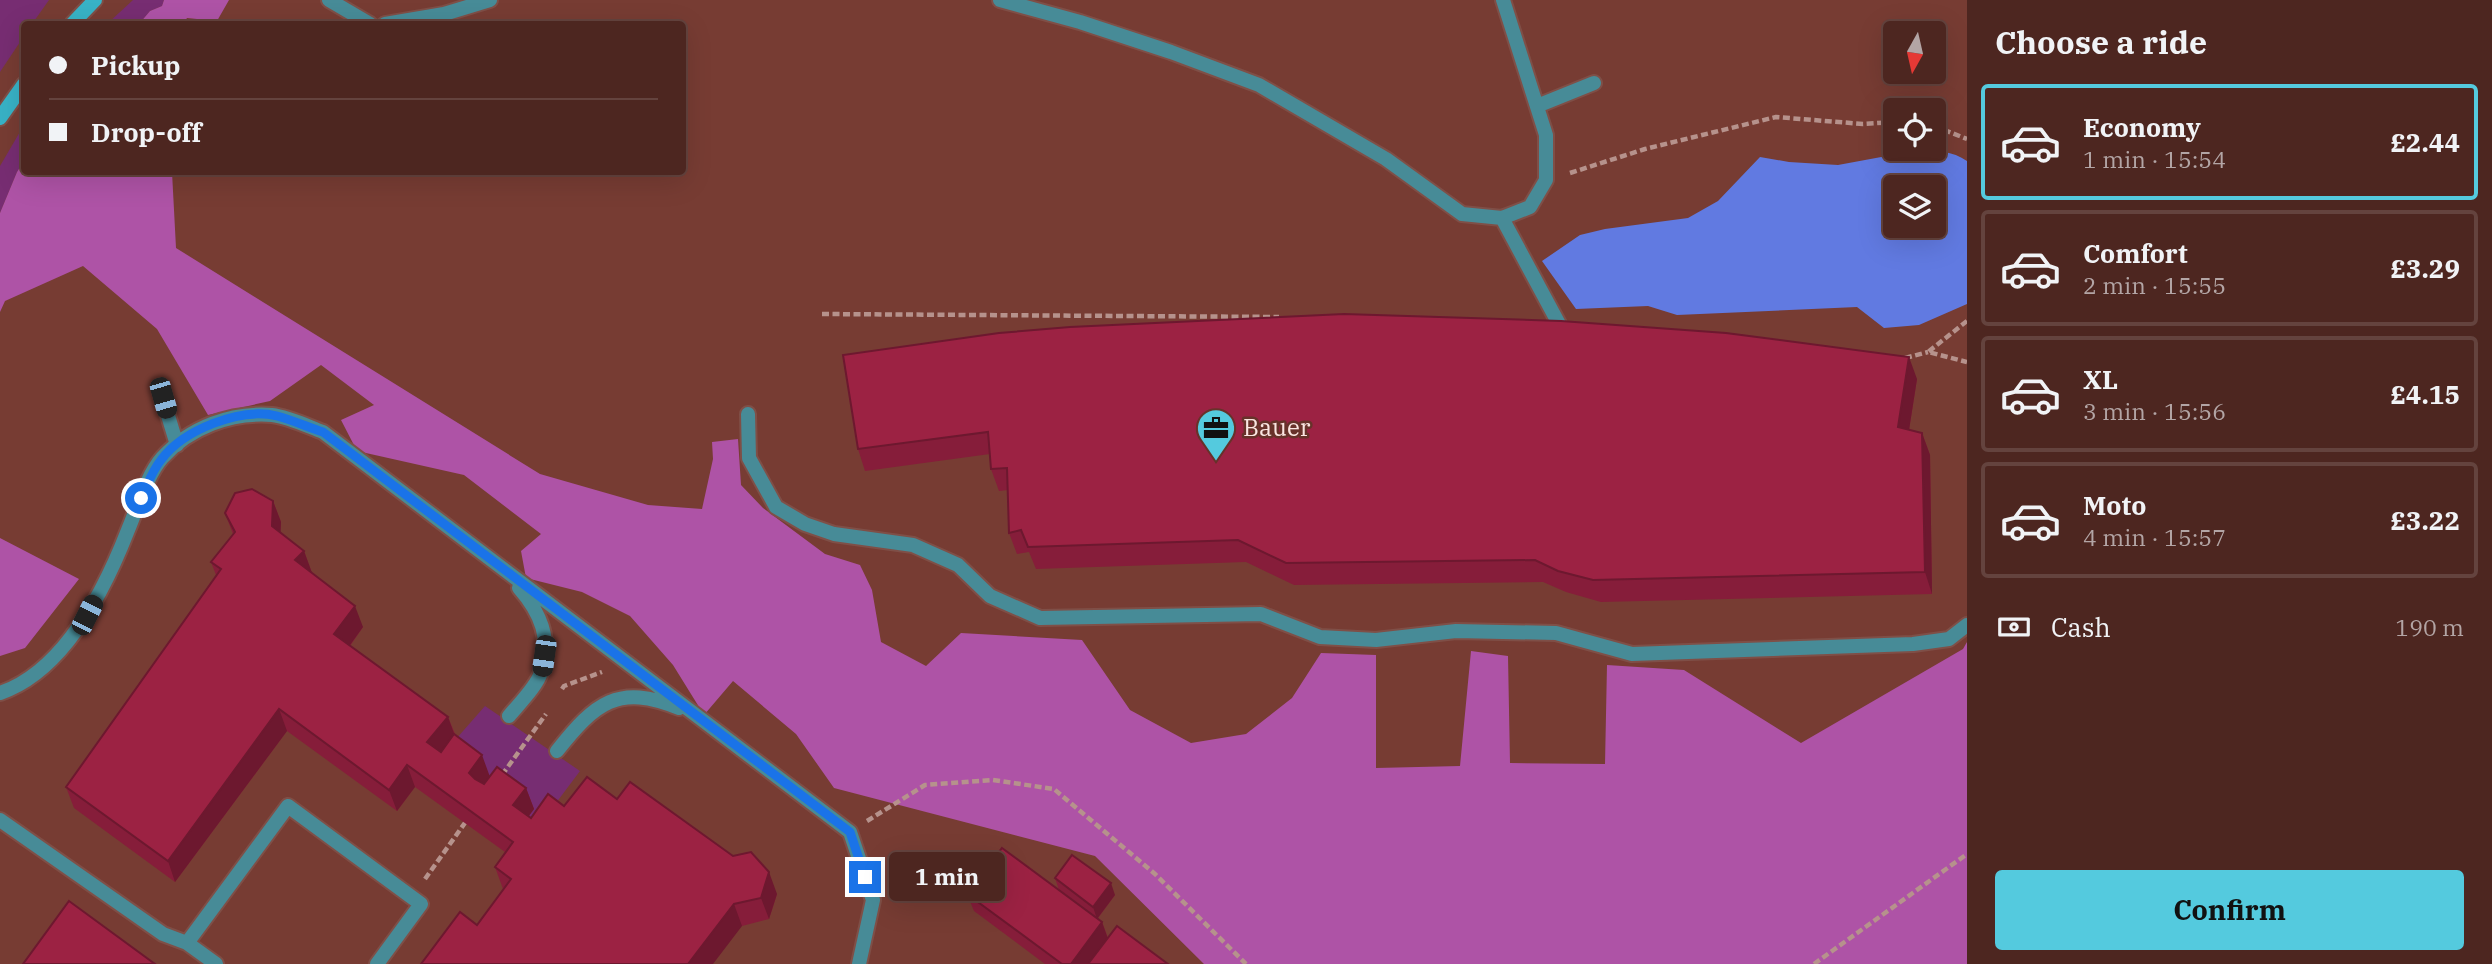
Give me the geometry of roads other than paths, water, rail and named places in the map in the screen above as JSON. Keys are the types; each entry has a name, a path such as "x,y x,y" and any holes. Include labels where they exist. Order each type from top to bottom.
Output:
{"street":[{"path":"75,21 96,0"},
{"path":"329,0 365,21"},
{"path":"401,21 491,0"},
{"path":"1000,0 1106,31 1259,85 1386,159 1462,214 1502,218 1530,207 1546,180 1546,135 1503,0"},
{"path":"1537,106 1594,83"},
{"path":"0,118 21,87"},
{"path":"1502,218 1569,343"},
{"path":"163,398 177,445"},
{"path":"748,414 749,458 776,507 805,524 834,534 913,545 958,565 990,596 1040,618 1261,614 1320,637 1376,640 1456,631 1556,633 1632,654 1913,644 1949,639 1967,625"},
{"path":"0,693 34,675 61,649 87,615 119,553 160,460 189,434 232,417 274,415 323,432 850,832 873,900 859,964"},
{"path":"497,564 531,602 547,637 541,674 509,716"},
{"path":"557,751 578,725 603,704 629,696 663,702 697,715"},
{"path":"187,943 288,806 421,904 377,964"},
{"path":"0,820 163,934 187,943 216,964"}],"water":[{"path":"1946,152 1967,161 1967,304 1919,325 1884,328 1857,307 1677,315 1648,306 1576,309 1542,261 1580,235 1688,218 1718,201 1760,157 1838,165 1883,157 1883,161 1946,161"}],"place":[{"name":"Bauer","path":"1216,462"}]}
